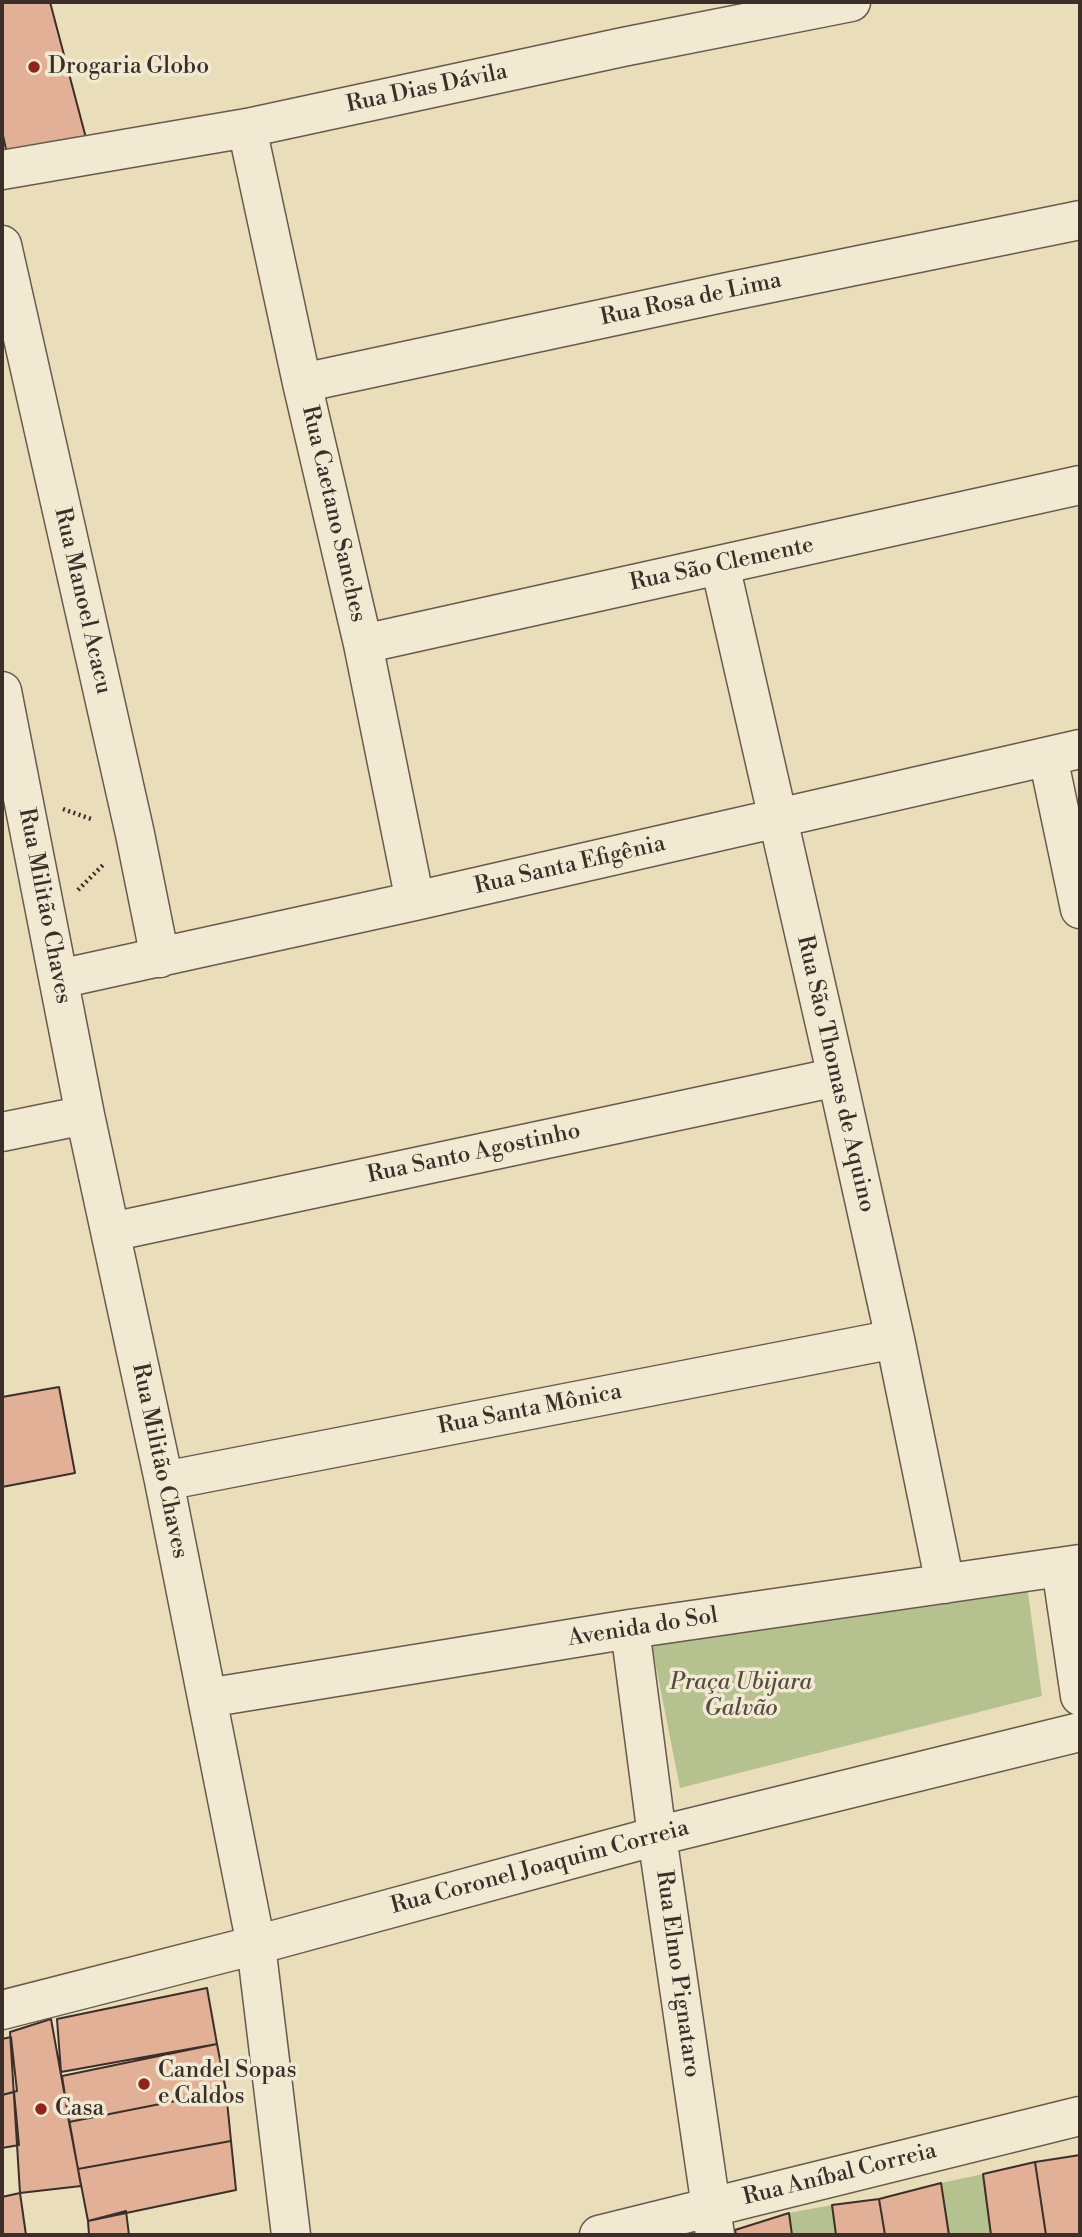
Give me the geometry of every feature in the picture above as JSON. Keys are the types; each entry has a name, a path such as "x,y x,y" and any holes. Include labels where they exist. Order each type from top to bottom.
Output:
{"street":[{"name":"Rua Dias Dávila","path":"2,170 247,128 610,50 850,2"},
{"name":"Rua Caetano Sanches","path":"247,128 302,383 363,644 415,901"},
{"name":"Rua Rosa de Lima","path":"302,383 1080,220"},
{"name":"Rua Manoel Acacu","path":"2,245 135,834 160,958"},
{"name":"Rua São Clemente","path":"363,644 1080,485"},
{"name":"Rua São Thomas de Aquino","path":"720,565 895,1339 945,1584"},
{"name":"Rua Militão Chaves","path":"2,691 85,1115 164,1481 256,1945 291,2235"},
{"name":"Rua Santa Efigênia","path":"58,979 415,901 1064,753"},
{"path":"1064,753 1080,909"},
{"name":"Rua Santo Agostinho","path":"111,1232 837,1077"},
{"path":"2,1132 85,1115"},
{"name":"Rua Santa Mônica","path":"164,1481 895,1339"},
{"path":"1071,1566 1080,1696"},
{"name":"Avenida do Sol","path":"207,1698 630,1629 1071,1566"},
{"name":"Rua Elmo Pignataro","path":"630,1629 713,2221"},
{"name":"Rua Coronel Joaquim Correia","path":"2,2010 256,1945 657,1836 1080,1732"},
{"name":"Rua Aníbal Correia","path":"599,2235 713,2221 1080,2116"}],"path":[{"path":"22,795 135,834 47,920"}],"green space":[{"name":"Praça Ubijara Galvão","path":"1026,1578 1042,1696 680,1788 650,1636"},
{"path":"983,2174 991,2235 949,2235 941,2183"},
{"path":"832,2205 836,2235 792,2235 789,2213"}],"building":[{"name":"Drogaria Globo","path":"2,2 50,2 86,138 7,154 2,131"},
{"path":"59,1387 75,1473 2,1487 2,1397"},
{"name":"Casa","path":"207,1988 217,2044 61,2072 57,2019"},
{"name":"Casa","path":"51,2019 81,2186 20,2193 10,2032"},
{"name":"Casa","path":"11,2037 17,2091 2,2095 2,2039"},
{"name":"Candel Sopas e Caldos","path":"217,2044 226,2091 69,2122 62,2076"},
{"name":"Casa","path":"226,2091 231,2141 78,2169 69,2122"},
{"name":"Casa","path":"14,2092 19,2145 2,2148 2,2095"},
{"name":"Casa","path":"231,2141 236,2190 88,2221 78,2169"},
{"path":"1080,2155 1080,2235 1046,2235 1035,2162"},
{"path":"1035,2162 1046,2235 991,2235 983,2174"},
{"path":"941,2183 949,2235 885,2235 879,2199"},
{"path":"20,2193 26,2235 2,2235 2,2197"},
{"path":"879,2199 885,2235 836,2235 832,2205"},
{"path":"126,2211 129,2235 89,2235 88,2221"},
{"path":"789,2213 792,2235 736,2235 735,2230"}],"place":[{"name":"Drogaria Globo","path":"34,67"},
{"name":"Candel Sopas e Caldos","path":"144,2084"},
{"name":"Casa","path":"41,2109"}]}
